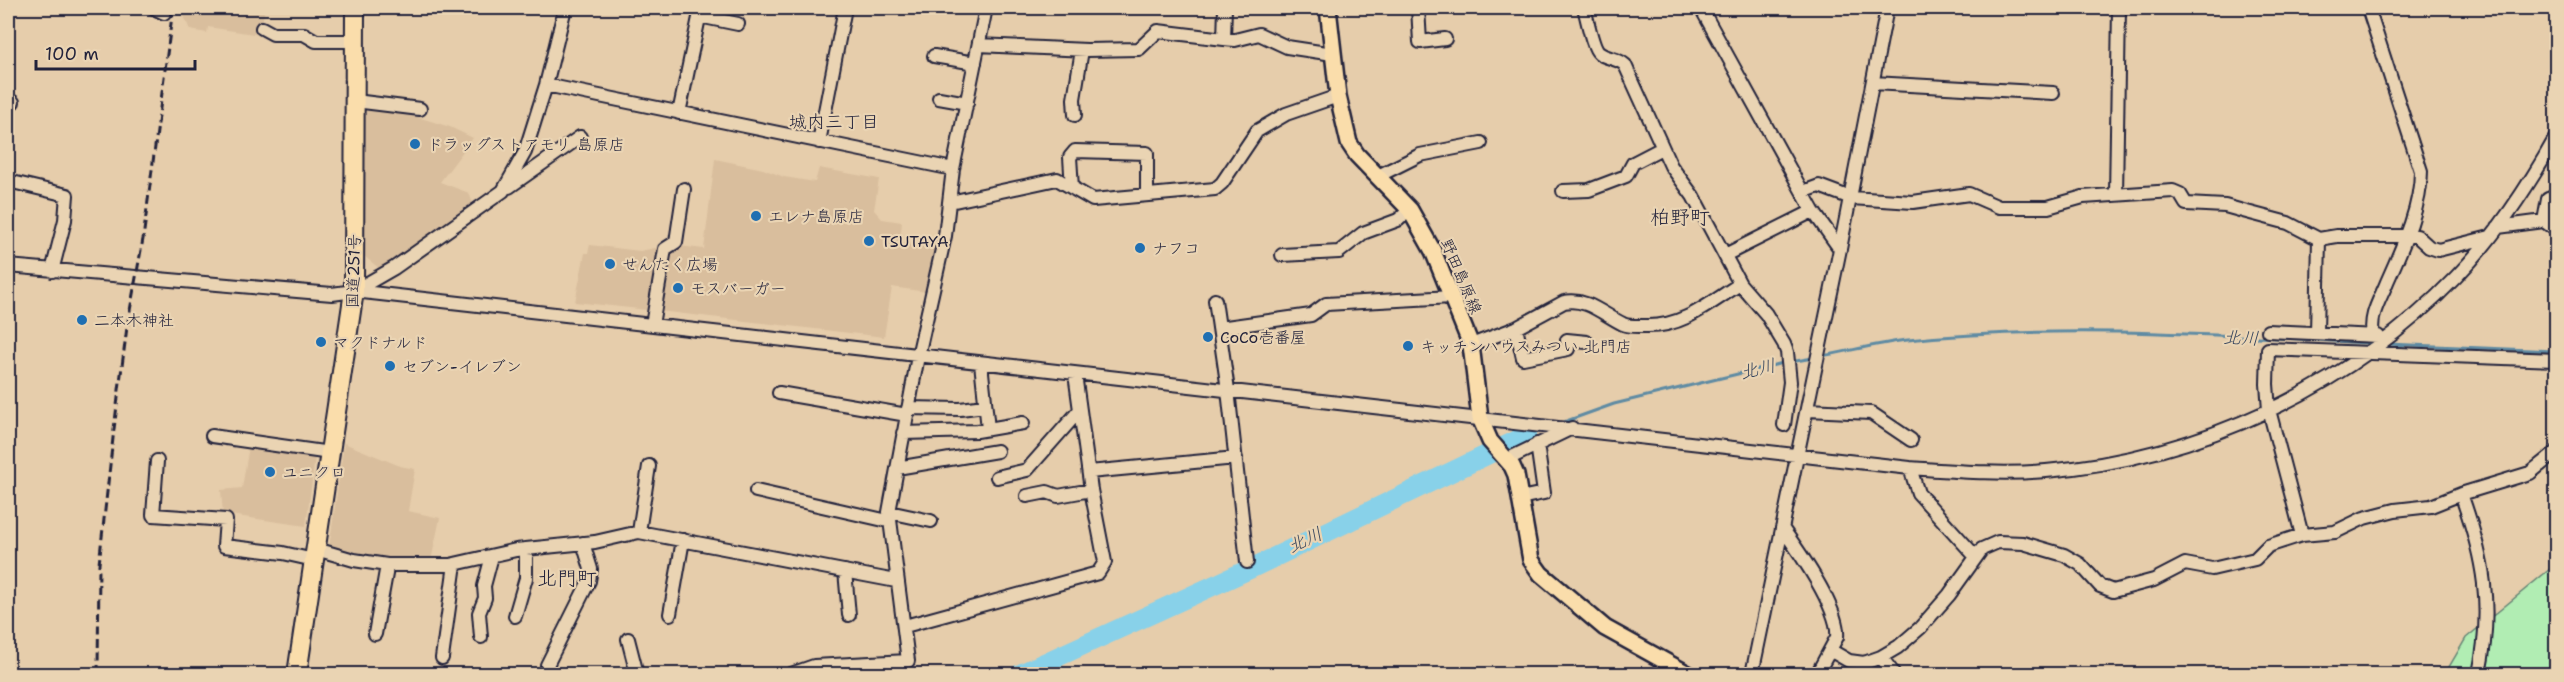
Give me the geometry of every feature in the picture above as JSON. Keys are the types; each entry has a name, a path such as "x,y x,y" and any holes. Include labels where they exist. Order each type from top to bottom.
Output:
{"highway":[{"name":"国道251号","path":"297,675 354,291 355,8"}],"main road":[{"name":"野田島原線","path":"1328,8 1338,96 1349,143 1357,155 1410,210 1433,251 1471,345 1480,418 1485,433 1516,475 1532,560 1541,574 1605,628 1688,675"}],"street":[{"path":"503,191 525,152 546,84 565,8"},
{"path":"819,142 845,8"},
{"path":"791,675 814,666 908,661 889,517 907,411 945,236 953,169 986,8"},
{"path":"1224,39 1225,8"},
{"path":"1418,8 1420,42 1446,39"},
{"path":"1584,8 1595,49 1602,55 1625,65 1662,148 1740,284 1766,314 1784,344 1788,358 1789,378 1784,425"},
{"path":"1701,8 1803,192 1840,249"},
{"path":"1752,675 1851,198 1887,8"},
{"path":"2116,195 2120,8"},
{"path":"2368,8 2421,171 2421,189 2373,315 2381,337"},
{"path":"679,113 700,12 738,24"},
{"path":"262,28 273,34 304,34 316,41 355,41"},
{"path":"979,45 1082,50 1138,49 1158,31 1235,40 1259,34 1287,47 1333,54"},
{"path":"1075,115 1074,99 1082,50"},
{"path":"934,56 975,63"},
{"path":"1873,83 2052,93"},
{"path":"546,84 953,169"},
{"path":"950,202 1057,179 1093,200 1215,189 1222,183 1257,131 1286,114 1338,96"},
{"path":"939,98 967,103"},
{"path":"355,101 420,109"},
{"path":"354,291 394,268 580,137"},
{"path":"8,266 332,294 354,291 1075,374 1798,453 1910,468 1967,472 2014,472 2081,467 2151,453 2190,442 2270,410 2309,390 2367,353 2381,337 2429,304 2457,276 2522,195 2556,137"},
{"path":"1378,176 1420,155 1481,143"},
{"path":"1563,191 1589,190 1626,176 1634,163 1662,148"},
{"path":"1072,188 1070,157 1075,151 1147,153 1148,195"},
{"path":"8,181 67,195 65,220 52,271"},
{"path":"1803,192 1819,186 1851,198 1913,202 1969,194 1999,207 2048,207 2083,197 2173,191 2180,194 2186,204 2225,206 2288,223 2319,239 2337,236 2417,236 2429,248 2438,250 2494,232 2544,221 2556,230"},
{"path":"652,325 665,249 676,242 684,189"},
{"path":"2544,221 2548,199 2556,196"},
{"path":"1282,255 1339,252 1363,233 1398,220 1410,210"},
{"path":"1725,255 1814,211"},
{"path":"2317,333 2319,239"},
{"path":"1471,345 1516,328 1572,300 1582,301 1629,326 1657,326 1675,323 1740,284"},
{"path":"1219,328 1311,315 1326,304 1452,297"},
{"path":"1215,300 1228,390 1247,562"},
{"path":"1516,328 1522,358 1568,349 1567,340 1587,342"},
{"path":"2268,331 2381,337"},
{"path":"2302,535 2270,410 2267,384 2268,349 2556,360"},
{"path":"981,363 988,429"},
{"path":"905,626 1098,573 1105,562 1091,490 1075,374"},
{"path":"1789,378 1812,384"},
{"path":"780,393 907,411 985,406"},
{"path":"1808,410 1871,413 1911,440"},
{"path":"997,477 1027,470 1079,411"},
{"path":"903,433 988,429 1023,423"},
{"path":"1501,454 1528,451 1537,444 1572,428"},
{"path":"212,436 330,453"},
{"path":"1520,498 1544,493 1537,444"},
{"path":"897,468 997,451"},
{"path":"1830,650 1857,663 1881,657 1920,628 1949,595 1982,549 1998,542 2023,543 2073,559 2100,586 2113,591 2154,580 2185,564 2212,569 2255,559 2268,546 2302,535 2335,532 2364,518 2395,510 2431,506 2461,494 2530,473 2556,452"},
{"path":"1089,472 1236,459"},
{"path":"157,461 153,515 226,520 224,546 283,553 315,554 387,566 455,564 525,549 583,543 639,532 896,581"},
{"path":"639,532 649,466"},
{"path":"1910,468 1918,493 1976,557"},
{"path":"1027,496 1047,492 1058,496 1091,490"},
{"path":"756,491 889,517 932,521"},
{"path":"2461,494 2475,532 2486,589 2483,653 2479,675"},
{"path":"1782,528 1800,553 1832,610 1838,630 1817,675"},
{"path":"670,614 683,540"},
{"path":"547,665 589,581 591,569 583,543"},
{"path":"515,616 526,578 525,549"},
{"path":"481,637 479,613 492,556"},
{"path":"442,658 455,564"},
{"path":"845,571 849,615"},
{"path":"628,639 636,674"},
{"path":"1881,657 1894,675"}],"shaded area":[{"path":"185,8 265,8 260,35 208,27 207,33 190,30 184,16"},
{"path":"363,107 398,111 450,127 473,138 440,182 469,193 474,206 380,269 364,256"},
{"path":"715,159 763,169 784,177 815,182 819,168 879,179 874,210 882,219 902,222 900,242 937,247 927,292 892,287 884,337 659,311 669,252 679,246 704,249"},
{"path":"590,245 640,251 660,247 648,310 575,302 585,253 588,253"},
{"path":"344,443 400,466 415,469 408,511 440,518 431,561 386,563 329,548"},
{"path":"249,446 315,457 306,526 223,514 221,490 242,488"}],"green space":[{"path":"2556,564 2556,674 2449,674 2446,672 2466,638"}],"waterway":[{"name":"北川","path":"1822,356 1908,340 2023,333 2140,332 2372,343"},
{"name":"北川","path":"2387,344 2556,351"},
{"name":"北川","path":"1790,362 1813,358"},
{"name":"北川","path":"1561,423 1614,404 1783,363"},
{"name":"北川","path":"1526,436 1541,431"},
{"name":"北川","path":"1020,674 1252,568 1526,436"}],"railway":[{"path":"98,674 99,564 114,429 127,327 143,239 173,8"}],"place":[{"name":"ドラッグストアモリ 島原店","path":"415,144"},
{"name":"エレナ島原店","path":"756,216"},
{"name":"TSUTAYA","path":"869,241"},
{"name":"ナフコ","path":"1140,248"},
{"name":"せんたく広場","path":"610,264"},
{"name":"モスバーガー","path":"678,288"},
{"name":"二本木神社","path":"82,320"},
{"name":"CoCo壱番屋","path":"1208,337"},
{"name":"マクドナルド","path":"321,342"},
{"name":"キッチンハウスみつい 北門店","path":"1408,346"},
{"name":"セブン-イレブン","path":"390,366"},
{"name":"ユニクロ","path":"270,472"}],"district":[{"name":"城内三丁目","path":"834,122"},
{"name":"柏野町","path":"1680,217"},
{"name":"北門町","path":"567,578"}]}
